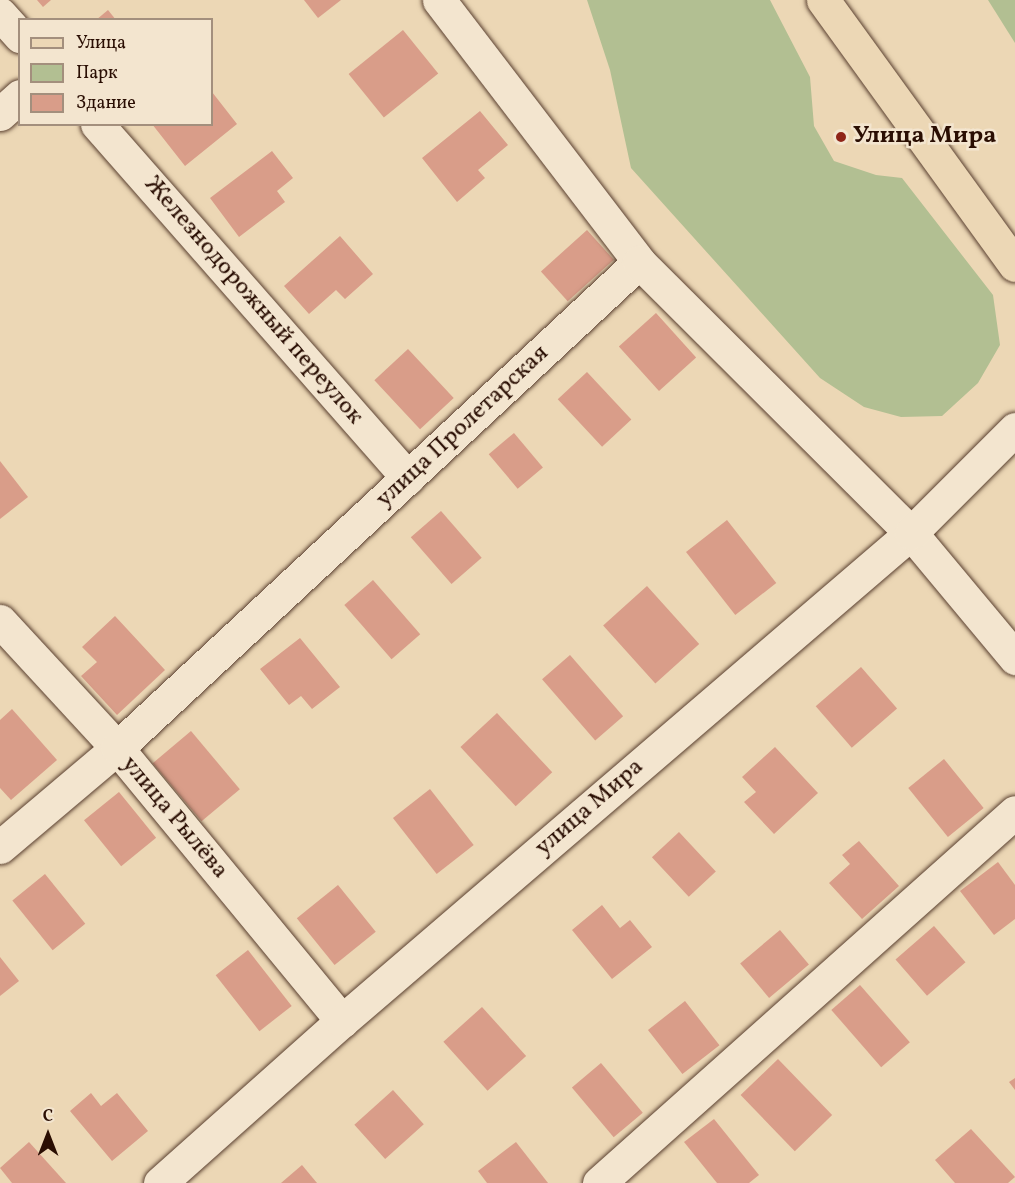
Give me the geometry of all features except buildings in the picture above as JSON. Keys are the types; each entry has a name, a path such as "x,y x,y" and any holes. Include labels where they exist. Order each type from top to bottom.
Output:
{"main road":[{"path":"823,0 1015,265"}],"street":[{"path":"439,0 639,262 911,533 1015,658"},
{"path":"0,14 18,34"},
{"path":"0,114 18,98"},
{"name":"Железнодорожный переулок","path":"99,126 408,478"},
{"name":"улица Пролетарская","path":"0,847 117,748 639,262"},
{"name":"улица Мира","path":"175,1179 342,1021 911,533 1015,429"},
{"name":"улица Рылёва","path":"0,621 117,748 342,1021"},
{"path":"599,1183 1015,812"}],"green space":[{"path":"587,0 770,0 810,77 814,126 834,161 876,175 902,178 993,295 1000,345 978,383 942,416 901,417 864,407 820,378 631,168 610,70"},
{"path":"988,0 1015,0 1015,43"}],"place":[{"name":"Улица Мира","path":"841,137"}]}
